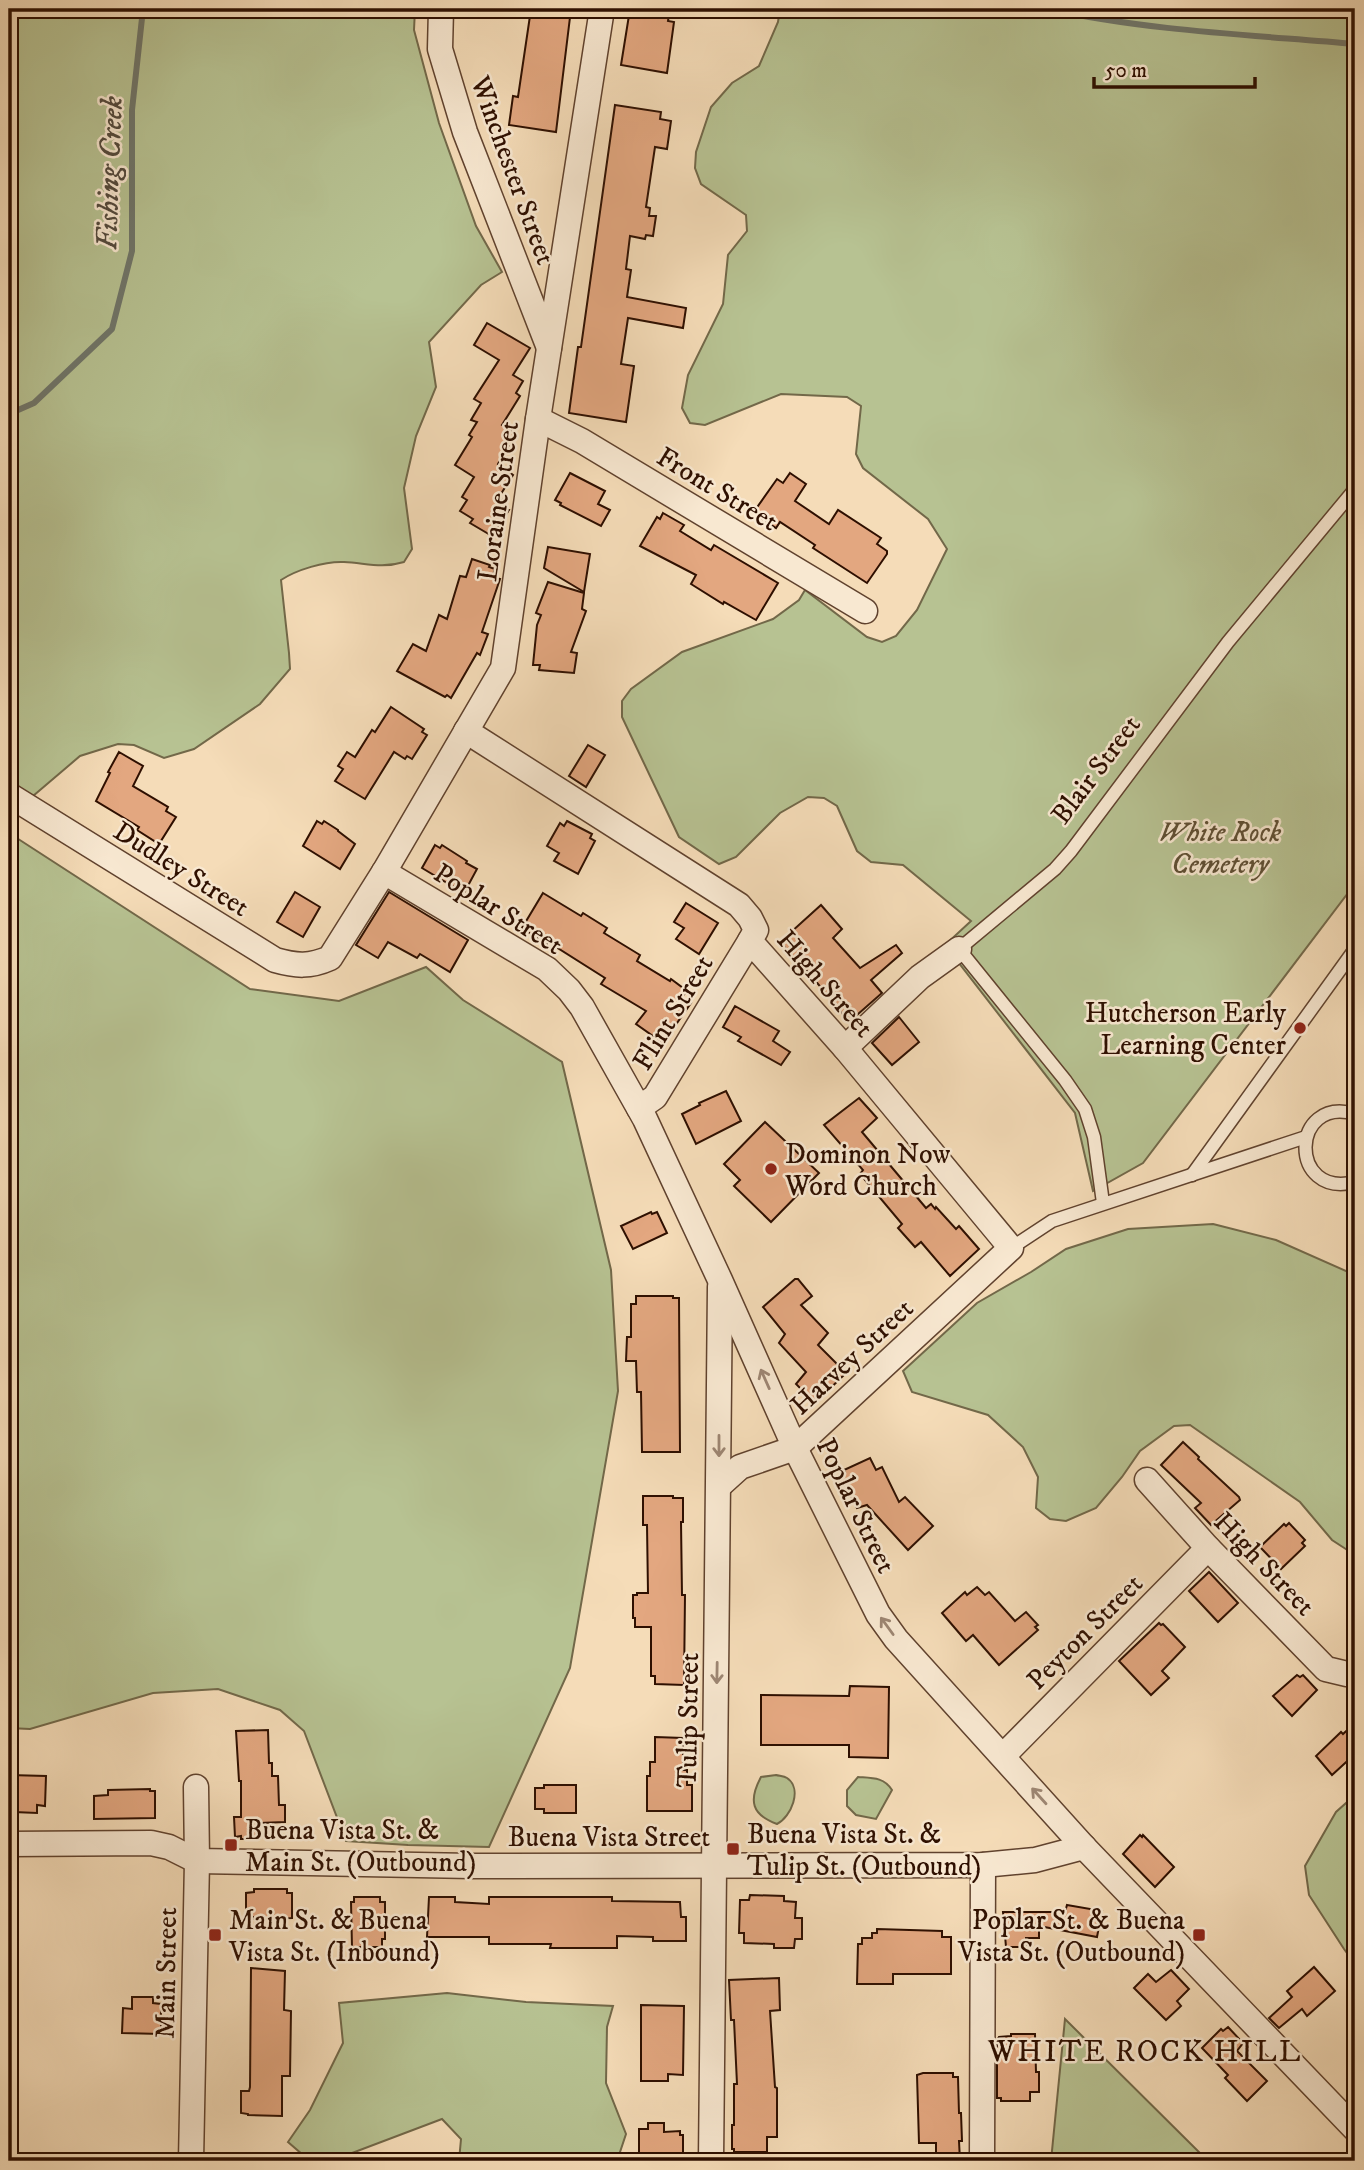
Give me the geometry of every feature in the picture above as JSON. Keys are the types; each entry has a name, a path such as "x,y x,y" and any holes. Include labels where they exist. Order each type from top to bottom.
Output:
{"street":[{"name":"Winchester Street","path":"441,9 440,50 466,132 550,348"},
{"name":"Loraine Street","path":"330,958 384,872 503,668 538,419 602,9"},
{"name":"Front Street","path":"538,419 582,441 865,611"},
{"name":"High Street","path":"467,731 738,905 750,918 756,930 750,941 845,1048 1011,1248"},
{"name":"Dudley Street","path":"9,795 275,960 295,966 315,965 330,958"},
{"name":"Poplar Street","path":"384,872 547,969 569,990 582,1007 639,1108 795,1448 878,1614 896,1639 1084,1847 1355,2129"},
{"name":"Flint Street","path":"639,1108 654,1097 750,941"},
{"name":"Blair Street","path":"845,1048 920,977 959,949"},
{"name":"Harvey Street","path":"719,1486 740,1467 795,1448 1011,1248"},
{"name":"Tulip Street","path":"711,2161 720,1280"},
{"name":"High Street","path":"1147,1480 1208,1548 1326,1669 1351,1673"},
{"name":"Peyton Street","path":"1003,1756 1208,1548"},
{"name":"Main Street","path":"191,2161 197,1861 195,1787"},
{"name":"Buena Vista Street","path":"9,1844 150,1843 169,1847 197,1861 472,1866 983,1865 1035,1860 1084,1847"},
{"path":"982,2161 983,1865"}],"lane":[{"name":"Blair Street","path":"959,949 1055,869 1071,852 1227,642 1355,489"},
{"path":"959,949 1065,1080 1085,1109 1094,1137 1104,1203"},
{"path":"1192,1175 1355,949"},
{"path":"1355,1114 1345,1111 1332,1112 1321,1117 1311,1125 1304,1148 1306,1160 1321,1178 1331,1183 1355,1182"},
{"path":"1011,1248 1052,1221 1306,1137"}],"green space":[{"path":"9,9 415,9 414,30 439,123 476,226 502,272 481,285 429,342 436,387 416,436 404,488 412,549 404,562 381,565 328,563 287,576 281,580 290,669 260,704 194,749 164,758 134,745 118,744 80,756 33,796 9,781"},
{"name":"White Rock Cemetery","path":"780,9 1355,9 1355,888 1348,893 1143,1163 1093,1191 1075,1113 945,945 971,921 903,865 871,862 857,851 837,806 824,798 808,797 780,813 736,857 719,864 679,837 622,717 622,701 631,689 682,652 773,619 799,600 805,590 867,637 882,642 896,636 917,610 947,549 928,519 863,468 856,454 861,406 847,397 781,394 705,425 690,423 682,408 688,375 723,304 728,255 747,231 746,215 701,184 695,168 696,152 711,107 732,83 759,66 778,22"},
{"path":"9,833 250,989 339,1001 426,967 463,1000 562,1062 611,1270 618,1391 570,1668 489,1847 346,1841 304,1731 280,1710 218,1689 153,1693 30,1729 9,1728"},
{"path":"1213,1224 1276,1240 1355,1275 1355,1555 1332,1540 1300,1502 1190,1425 1174,1426 1140,1451 1096,1508 1066,1521 1050,1519 1036,1508 1038,1477 1023,1447 988,1415 912,1392 903,1371 977,1303 1066,1249 1128,1229"},
{"path":"761,1777 786,1777 792,1783 795,1796 791,1809 777,1824 758,1812 754,1800"},
{"path":"858,1777 881,1780 892,1790 876,1819 856,1815 847,1806 847,1790"},
{"path":"1355,1795 1355,1964 1309,1895 1305,1866 1336,1812"},
{"path":"447,1993 526,2002 613,2006 607,2027 606,2083 626,2134 617,2161 459,2161 461,2139 442,2119 331,2161 310,2161 288,2142 310,2110 343,2043 339,2003"},
{"path":"1065,2019 1208,2161 1051,2161"}],"building":[{"path":"531,9 571,9 556,132 509,125 513,96 518,97"},
{"path":"630,9 670,9 668,21 674,22 667,73 621,65"},
{"path":"615,105 661,112 660,119 671,121 667,149 655,147 646,207 650,208 649,216 656,216 653,236 646,235 645,239 630,236 626,269 631,270 627,297 686,308 683,328 628,318 621,364 634,366 626,422 569,413 578,347 581,347"},
{"path":"487,323 530,348 513,375 523,381 516,393 520,396 502,425 516,433 498,464 513,475 499,497 505,501 503,507 509,510 492,536 470,523 473,519 460,511 467,500 462,497 474,477 455,465 472,437 469,435 477,422 471,420 481,403 474,399 499,360 474,345"},
{"path":"570,473 605,491 598,504 610,510 601,526 555,500"},
{"path":"790,473 806,484 795,501 829,524 838,510 881,538 877,544 887,551 887,554 867,583 813,548 815,545 780,522 776,528 753,513 777,479 783,483"},
{"path":"663,513 684,525 680,531 711,550 714,545 778,583 756,620 691,584 696,575 640,546 657,517 660,519"},
{"path":"548,547 590,554 584,592 544,568"},
{"path":"472,559 490,565 489,567 495,569 492,577 500,579 482,632 488,634 480,655 477,653 451,698 447,695 445,697 397,671 413,644 426,651 439,615 447,619 460,576 466,577"},
{"path":"548,582 584,593 582,609 586,611 571,652 577,653 574,673 539,670 540,665 533,665 537,625 541,615 536,613"},
{"path":"391,707 424,729 422,732 427,735 412,759 407,756 405,759 394,752 365,799 335,781 343,769 338,766 347,752 355,757"},
{"path":"588,745 605,755 586,787 569,776"},
{"path":"119,752 143,766 133,786 168,807 166,811 176,817 159,844 137,830 139,827 96,801"},
{"path":"317,821 322,824 324,821 355,844 340,869 303,846"},
{"path":"567,821 592,834 590,838 595,841 578,874 554,861 559,853 547,846 560,823 564,826"},
{"path":"435,845 440,848 442,845 477,869 464,893 422,868"},
{"path":"295,892 320,907 303,937 277,922"},
{"path":"389,892 468,940 450,972 420,954 417,958 388,942 378,958 356,945"},
{"path":"543,893 607,928 604,933 640,955 637,961 687,991 682,997 691,1003 663,1043 636,1024 646,1011 601,984 605,978 522,928"},
{"path":"686,903 718,923 699,954 676,939 684,928 674,922"},
{"path":"821,905 842,929 833,938 860,968 896,945 902,953 871,980 882,993 849,1022 801,963 799,964 780,942"},
{"path":"735,1006 779,1031 773,1041 790,1052 781,1065 738,1041 741,1037 723,1027"},
{"path":"899,1017 919,1042 892,1065 872,1043"},
{"path":"726,1091 741,1121 696,1144 682,1114"},
{"path":"859,1098 877,1118 862,1132 926,1208 931,1204 935,1209 936,1207 956,1229 959,1226 979,1249 950,1276 921,1242 915,1247 898,1228 902,1224 860,1174 863,1170 824,1125"},
{"name":"Dominon Now Word Church","path":"765,1122 819,1173 771,1222 734,1186 740,1180 724,1164"},
{"path":"651,1212 657,1212 667,1233 633,1249 621,1226"},
{"path":"798,1279 812,1296 801,1305 828,1333 818,1345 846,1373 815,1403 796,1384 806,1372 779,1343 785,1334 763,1307"},
{"path":"636,1296 679,1298 680,1452 642,1452 641,1392 637,1392 636,1361 626,1361 627,1337 631,1337 631,1304 636,1304"},
{"path":"1183,1442 1239,1497 1240,1500 1211,1525 1195,1508 1201,1503 1161,1465"},
{"path":"870,1458 876,1470 882,1467 899,1502 905,1497 933,1526 908,1550 867,1505 857,1508 840,1475 844,1470"},
{"path":"643,1496 683,1498 681,1522 682,1595 685,1595 684,1685 655,1684 655,1676 651,1676 651,1627 635,1627 633,1618 633,1595 648,1593 647,1525 643,1525"},
{"path":"1289,1523 1305,1540 1302,1543 1305,1546 1281,1569 1260,1547 1284,1524 1286,1526"},
{"path":"1209,1572 1238,1603 1218,1622 1189,1591"},
{"path":"977,1587 985,1595 989,1592 1015,1621 1026,1612 1038,1625 1035,1627 1038,1630 999,1665 973,1635 966,1641 942,1613 965,1592 967,1595"},
{"path":"1159,1623 1185,1647 1162,1671 1169,1678 1151,1695 1119,1661"},
{"path":"1297,1675 1303,1675 1317,1690 1292,1716 1273,1696"},
{"path":"850,1686 889,1687 888,1758 849,1757 849,1745 761,1745 761,1695 849,1696"},
{"path":"1355,1723 1355,1754 1332,1775 1316,1756 1341,1732 1343,1734"},
{"path":"268,1730 269,1763 272,1763 272,1776 278,1776 279,1805 285,1805 285,1822 260,1823 260,1839 241,1839 241,1836 235,1837 234,1817 241,1817 236,1731"},
{"path":"655,1737 683,1738 683,1770 687,1770 687,1785 692,1785 692,1811 647,1811 647,1776 650,1776 650,1762 655,1762"},
{"path":"9,1775 46,1776 45,1806 37,1805 37,1813 14,1812 14,1806 9,1805"},
{"path":"544,1785 576,1785 576,1813 544,1813 544,1809 535,1809 535,1788 544,1788"},
{"path":"108,1790 155,1791 155,1818 94,1819 94,1796 108,1795"},
{"path":"1140,1835 1174,1867 1155,1887 1123,1854"},
{"path":"254,1889 287,1889 287,1893 292,1893 292,1918 246,1917 246,1893 254,1892"},
{"path":"750,1895 784,1896 784,1901 796,1902 795,1918 802,1918 802,1939 795,1939 794,1948 744,1943 744,1933 739,1933 740,1900 749,1900"},
{"path":"354,1897 380,1897 380,1902 385,1902 385,1939 382,1939 382,1947 352,1947 351,1902 354,1902"},
{"path":"429,1897 455,1897 455,1902 489,1904 489,1897 612,1897 612,1901 680,1902 681,1917 686,1917 686,1941 653,1941 653,1937 617,1936 617,1948 550,1948 551,1944 489,1944 489,1937 427,1937"},
{"path":"1067,1905 1102,1911 1097,1937 1039,1926 1039,1938 1026,1938 1026,1947 1006,1947 1003,1912 1065,1912"},
{"path":"877,1929 942,1931 942,1937 951,1937 951,1974 893,1974 893,1984 857,1984 858,1944 862,1944 862,1938 872,1938 872,1933 877,1933"},
{"path":"1314,1967 1335,1991 1307,2016 1302,2009 1279,2028 1269,2018 1292,1997 1287,1991"},
{"path":"251,1968 285,1971 284,2010 291,2011 290,2076 282,2076 282,2116 241,2113 241,2091 249,2091 250,2087"},
{"path":"1171,1970 1189,1989 1177,2001 1181,2006 1166,2020 1134,1988 1148,1974 1156,1982"},
{"path":"779,1978 780,2010 770,2011 777,2088 777,2137 767,2137 767,2152 734,2152 732,2125 734,2084 737,2084 729,1980"},
{"path":"132,1997 153,1997 153,2003 161,2004 161,2034 122,2033 123,2008 132,2009"},
{"path":"641,2005 684,2006 683,2075 668,2074 668,2081 641,2081"},
{"path":"1228,2027 1243,2043 1237,2051 1267,2081 1247,2101 1225,2078 1228,2075 1202,2048 1221,2029 1223,2031"},
{"path":"1011,2034 1035,2034 1039,2092 1030,2092 1030,2101 1001,2101 1001,2098 997,2098 997,2040"},
{"path":"953,2073 953,2077 958,2077 962,2141 959,2141 960,2161 936,2161 936,2143 919,2143 917,2075"},
{"path":"648,2123 664,2123 664,2132 680,2131 680,2135 683,2135 683,2161 639,2161 639,2129 648,2129"}],"waterway":[{"name":"Fishing Creek","path":"9,414 34,403 112,329 132,251 132,110 143,9"},
{"name":"Fishing Creek","path":"1048,9 1163,27 1355,44"}],"place":[{"name":"Hutcherson Early Learning Center","path":"1300,1028"},
{"name":"Dominon Now Word Church","path":"771,1169"},
{"name":"Buena Vista St. & Main St. (Outbound)","path":"231,1845"},
{"name":"Buena Vista St. & Tulip St. (Outbound)","path":"733,1849"},
{"name":"Main St. & Buena Vista St. (Inbound)","path":"215,1935"},
{"name":"Poplar St. & Buena Vista St. (Outbound)","path":"1199,1935"}],"district":[{"name":"WHITE ROCK HILL","path":"1145,2051"}]}
